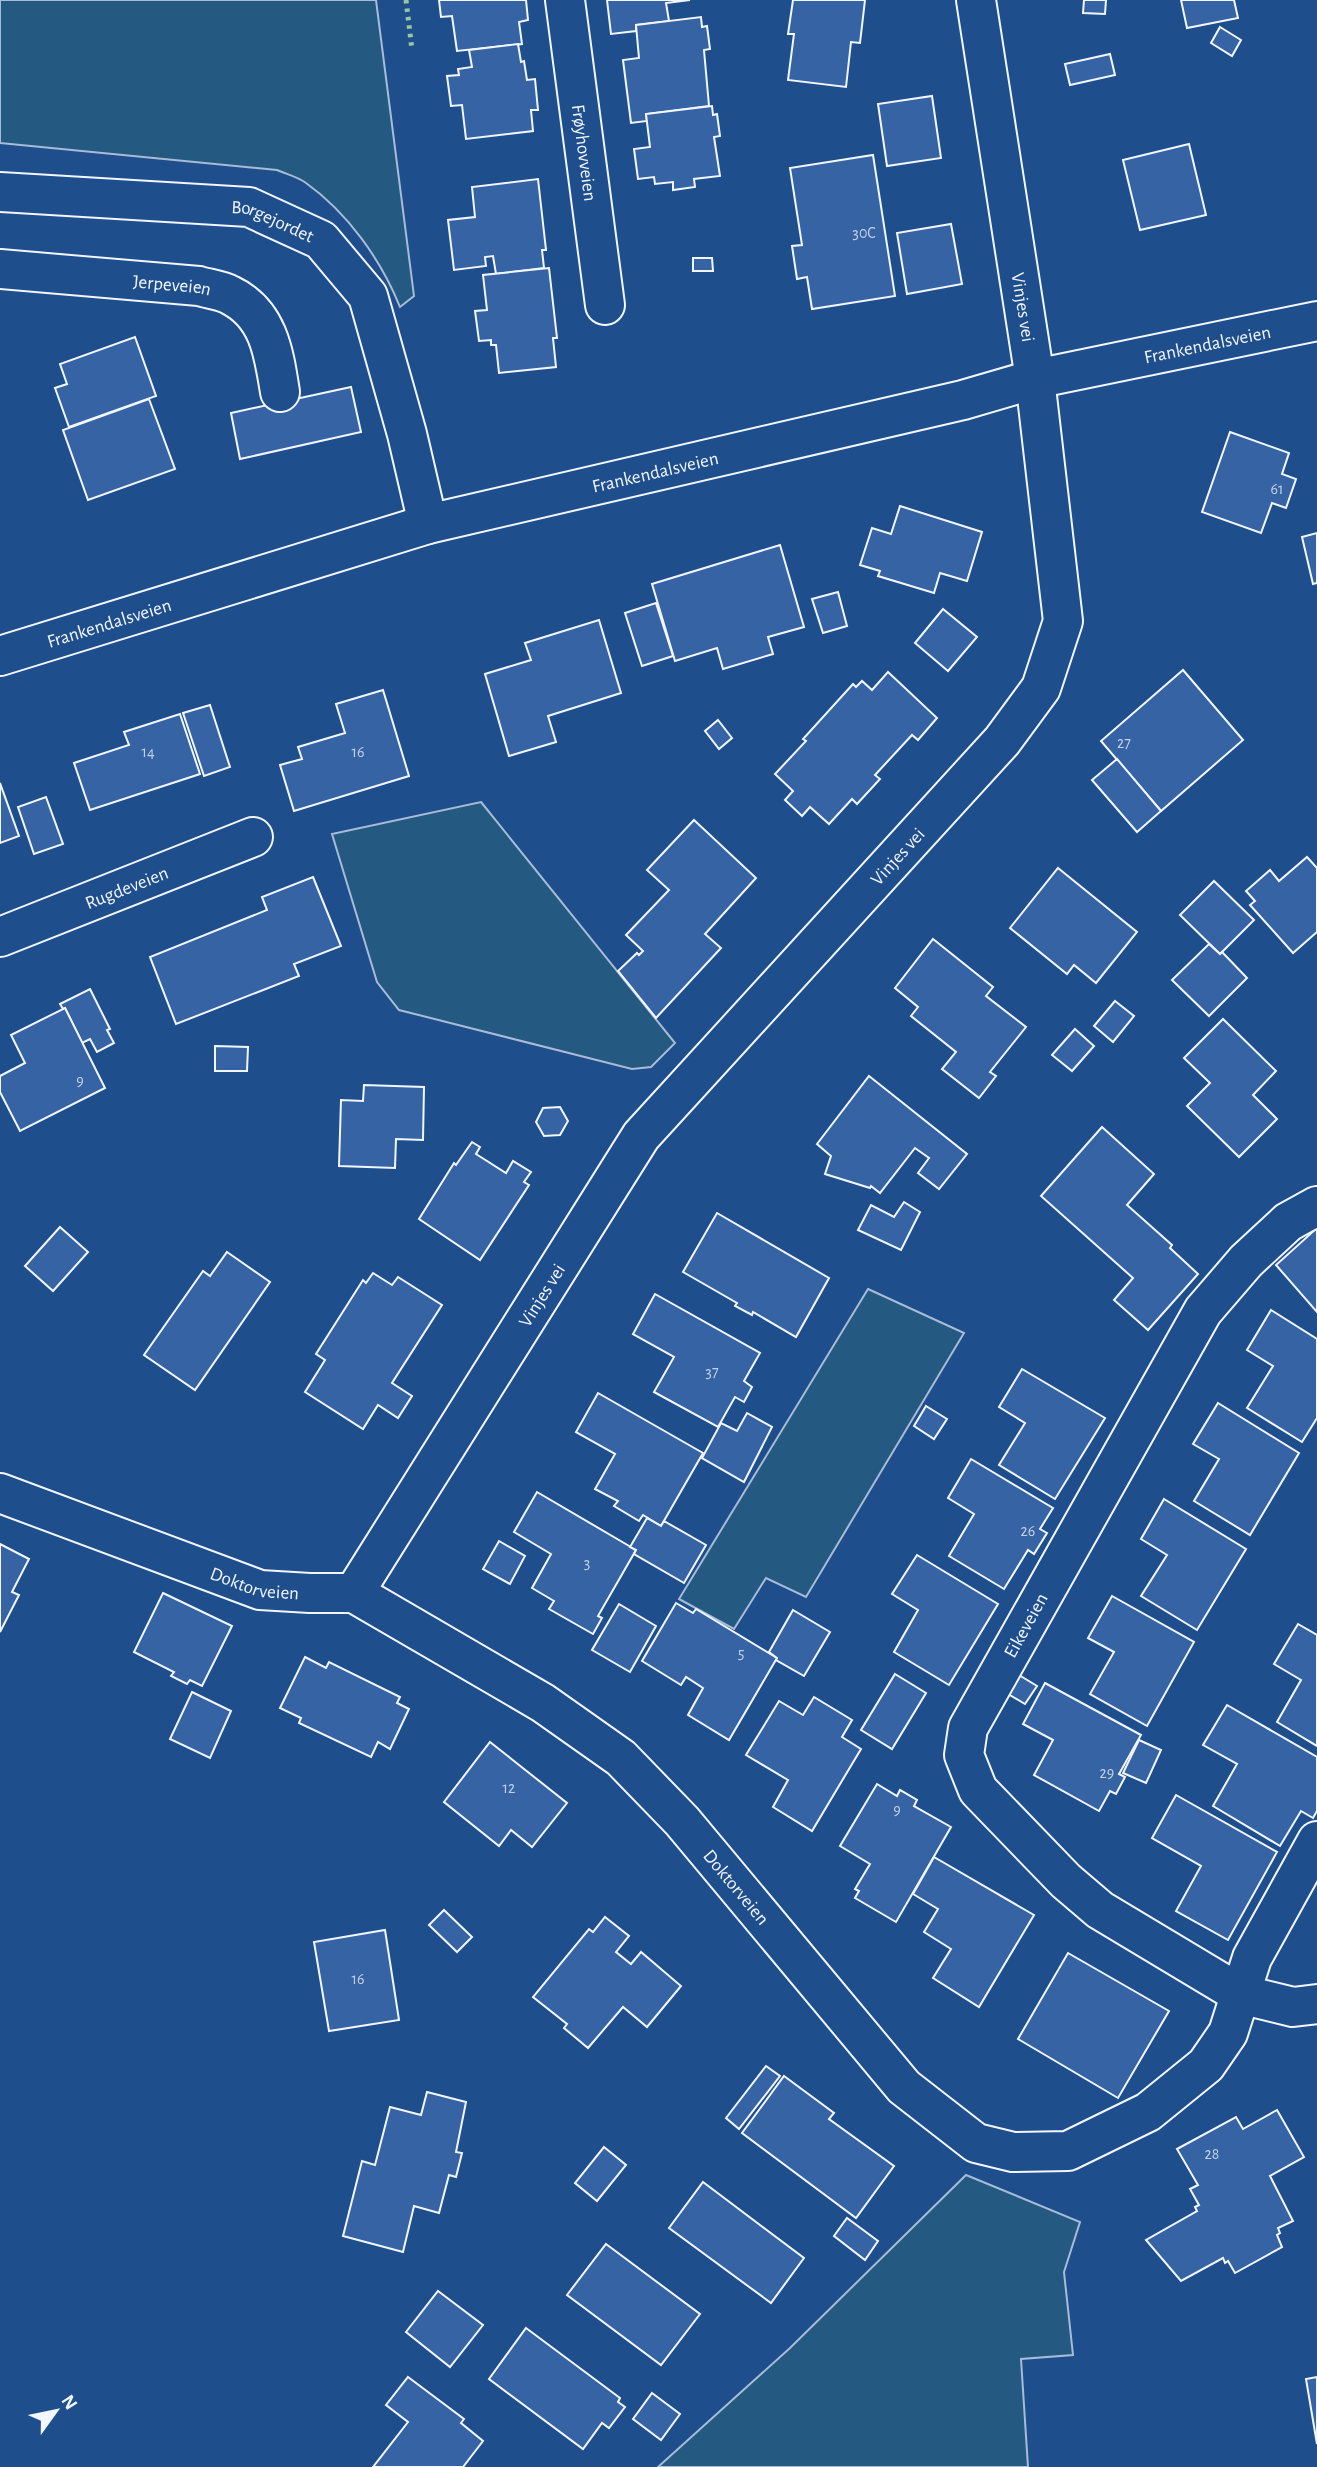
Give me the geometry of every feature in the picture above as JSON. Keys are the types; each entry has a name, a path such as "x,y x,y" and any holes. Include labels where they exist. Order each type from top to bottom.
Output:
{"street":[{"name":"Frøyhovveien","path":"565,0 604,305"},
{"name":"Vinjes vei","path":"354,1593 641,1136 1002,741 1041,688 1063,621 1035,379 976,0"},
{"name":"Borgejordet","path":"0,192 249,206 321,240 368,296 407,434 428,524"},
{"name":"Jerpeveien","path":"0,269 199,286 231,295 254,312 270,338 280,392"},
{"name":"Frankendalsveien","path":"0,656 428,524 963,400 1035,379 1317,321"},
{"name":"Rugdeveien","path":"0,937 253,837"},
{"name":"Eikeveien","path":"1317,1206 1288,1222 1246,1261 1203,1311 968,1728 964,1755 978,1790 1066,1881 1100,1910 1240,1994 1293,2007 1317,2004"},
{"name":"Doktorveien","path":"0,1493 260,1590 354,1593 543,1703 621,1758 682,1821 904,2087 976,2143 1013,2152 1068,2151 1148,2112 1206,2065 1228,2033 1252,1958 1317,1841"}],"shaded area":[{"path":"0,0 376,0 414,296 400,307 383,272 362,239 336,208 296,177 277,170 0,143"},
{"path":"481,802 675,1043 651,1067 632,1069 399,1010 377,982 332,834"},
{"path":"868,1289 964,1333 806,1597 766,1578 734,1629 679,1599"},
{"path":"966,2175 1080,2222 1064,2272 1073,2355 1021,2359 1028,2467 658,2467 790,2348"}],"building":[{"path":"439,0 526,0 528,20 519,22 522,44 457,51 452,16 441,17"},
{"path":"607,0 690,0 666,3 669,21 636,25 636,31 611,34"},
{"path":"793,0 865,0 860,43 851,42 846,87 788,80 794,34 788,34"},
{"path":"1084,0 1106,0 1105,14 1083,13"},
{"path":"1181,0 1234,0 1238,18 1187,28"},
{"path":"701,17 702,27 707,26 710,49 704,50 709,106 646,114 647,121 631,123 623,60 639,58 636,25"},
{"path":"1220,27 1241,40 1232,56 1211,43"},
{"path":"518,44 527,80 535,79 538,110 531,110 533,131 466,139 462,105 451,106 447,76 459,75 458,69 472,67 469,50"},
{"path":"1110,54 1115,75 1070,85 1065,64"},
{"path":"932,96 941,158 887,166 878,104"},
{"path":"712,106 713,115 717,114 720,136 714,137 720,176 694,179 695,187 673,190 673,182 655,184 654,177 638,179 634,149 650,147 646,114"},
{"path":"1189,144 1206,215 1140,230 1123,160"},
{"path":"873,155 895,296 812,309 807,277 797,279 792,246 802,245 790,168"},
{"path":"538,179 546,250 542,250 544,268 496,274 493,256 485,257 486,266 454,270 448,220 475,217 472,187"},
{"path":"951,224 962,284 907,294 897,233"},
{"path":"693,258 712,258 713,271 693,271"},
{"path":"549,268 557,338 553,338 556,367 499,373 496,345 491,345 491,340 479,341 475,311 487,310 483,275"},
{"path":"135,337 156,396 69,427 55,388 67,384 60,364"},
{"path":"351,387 361,432 240,459 231,413"},
{"path":"149,399 175,469 88,500 63,430"},
{"path":"1230,432 1289,453 1282,474 1296,479 1286,508 1272,503 1261,533 1202,512"},
{"path":"900,506 982,532 967,581 940,573 934,593 878,576 880,571 860,565 872,528 891,534"},
{"path":"1317,533 1317,583 1313,584 1302,537"},
{"path":"780,545 804,627 768,637 773,654 723,669 717,648 675,661 652,584"},
{"path":"838,592 847,626 823,633 812,599"},
{"path":"656,603 673,656 642,666 625,613"},
{"path":"943,609 977,637 948,671 915,643"},
{"path":"599,620 621,693 548,716 556,742 509,756 485,674 531,660 525,643"},
{"path":"1183,670 1243,740 1161,811 1101,741"},
{"path":"888,672 937,718 918,740 912,735 875,775 880,779 857,804 852,799 829,824 810,807 802,816 785,800 793,791 775,774 853,684 856,687 862,681 872,690"},
{"path":"383,690 409,776 294,811 280,765 302,759 298,747 345,733 336,704"},
{"path":"210,705 230,767 204,776 183,713"},
{"path":"180,714 200,774 90,810 74,763 129,745 124,732"},
{"path":"718,720 732,738 719,749 705,731"},
{"path":"1117,759 1161,811 1137,832 1092,780"},
{"path":"0,783 19,836 0,843"},
{"path":"46,797 63,844 34,854 18,807"},
{"path":"694,820 756,878 705,934 721,948 656,1018 618,971 637,953 639,955 643,951 626,935 669,890 647,870"},
{"path":"1307,857 1317,868 1317,932 1293,953 1250,905 1255,901 1246,891 1270,870 1279,881"},
{"path":"1058,868 1137,932 1096,983 1074,965 1067,974 1010,928"},
{"path":"313,877 341,946 294,964 299,976 176,1024 150,957 267,910 262,897"},
{"path":"1214,881 1254,920 1220,954 1180,915"},
{"path":"933,939 993,987 986,996 1026,1027 990,1072 996,1076 979,1098 942,1069 956,1052 911,1016 918,1007 895,988"},
{"path":"1209,944 1220,954 1222,952 1247,978 1209,1016 1172,980"},
{"path":"90,989 114,1043 97,1052 90,1039 82,1043 65,1008 60,1004"},
{"path":"1115,1001 1134,1016 1113,1042 1094,1026"},
{"path":"65,1008 105,1088 20,1131 0,1092 0,1076 25,1063 11,1035"},
{"path":"1223,1019 1276,1071 1253,1095 1277,1119 1239,1157 1187,1106 1210,1083 1184,1058"},
{"path":"1075,1029 1094,1046 1072,1071 1052,1055"},
{"path":"215,1046 248,1047 247,1071 215,1071"},
{"path":"869,1076 967,1154 939,1189 918,1173 929,1158 915,1148 880,1193 871,1186 870,1188 825,1174 831,1156 817,1144"},
{"path":"364,1085 424,1087 423,1140 396,1139 395,1168 339,1166 341,1100 363,1101"},
{"path":"560,1107 568,1121 560,1135 544,1136 536,1122 543,1108"},
{"path":"1102,1127 1154,1174 1127,1205 1172,1245 1170,1248 1198,1274 1148,1330 1114,1300 1133,1278 1041,1196"},
{"path":"472,1142 480,1147 476,1154 506,1173 513,1161 531,1172 524,1182 529,1185 480,1260 419,1219 454,1163 456,1165"},
{"path":"904,1202 920,1212 901,1250 858,1230 871,1205 894,1217"},
{"path":"717,1213 829,1278 796,1337 753,1312 752,1315 735,1306 737,1303 683,1272"},
{"path":"60,1227 88,1252 53,1291 25,1266"},
{"path":"1317,1228 1317,1312 1276,1265"},
{"path":"227,1252 270,1282 195,1390 144,1355 203,1271 210,1276"},
{"path":"373,1273 392,1285 398,1277 442,1305 392,1383 412,1396 398,1418 378,1405 363,1429 305,1392 325,1360 316,1354 363,1280 366,1283"},
{"path":"655,1294 760,1353 744,1381 752,1387 744,1402 735,1397 718,1427 654,1392 674,1357 633,1334"},
{"path":"1271,1310 1317,1339 1317,1418 1302,1442 1247,1408 1273,1366 1247,1350"},
{"path":"1022,1369 1105,1418 1055,1499 999,1465 1025,1423 999,1407"},
{"path":"598,1393 703,1453 661,1526 643,1515 639,1521 614,1506 618,1501 595,1489 615,1454 576,1432"},
{"path":"1218,1403 1299,1453 1250,1535 1194,1501 1219,1459 1193,1444"},
{"path":"926,1406 947,1419 934,1439 914,1426"},
{"path":"747,1413 772,1427 744,1482 702,1458 721,1423 737,1431"},
{"path":"971,1459 1053,1508 1040,1529 1047,1533 1034,1554 1028,1550 1004,1589 949,1556 974,1514 948,1498"},
{"path":"537,1492 636,1550 598,1616 602,1618 593,1634 549,1609 554,1601 532,1588 551,1554 514,1532"},
{"path":"1164,1499 1246,1549 1197,1630 1141,1596 1167,1555 1141,1539"},
{"path":"647,1518 661,1526 664,1521 706,1545 684,1583 634,1554 636,1550 630,1547"},
{"path":"499,1541 525,1556 510,1584 483,1569"},
{"path":"0,1544 29,1559 12,1592 19,1595 0,1632"},
{"path":"917,1555 998,1604 949,1685 894,1652 918,1610 892,1594"},
{"path":"163,1593 232,1626 202,1686 190,1680 187,1684 171,1676 174,1672 134,1652"},
{"path":"1112,1596 1194,1642 1147,1726 1090,1694 1114,1652 1088,1638"},
{"path":"676,1603 693,1613 696,1609 777,1658 729,1740 688,1715 703,1688 686,1677 681,1685 642,1661"},
{"path":"619,1604 656,1626 630,1672 592,1650"},
{"path":"793,1610 830,1632 804,1676 776,1660 769,1652"},
{"path":"1298,1624 1317,1635 1317,1746 1277,1722 1301,1680 1274,1664"},
{"path":"305,1657 326,1668 329,1662 400,1697 397,1703 409,1709 390,1749 378,1742 371,1757 299,1723 301,1718 280,1708"},
{"path":"895,1674 926,1693 892,1749 861,1730"},
{"path":"1019,1675 1037,1686 1025,1704 1008,1694"},
{"path":"1045,1683 1141,1735 1119,1774 1125,1777 1116,1794 1110,1791 1099,1811 1034,1775 1053,1740 1023,1724"},
{"path":"192,1692 231,1711 210,1758 170,1739"},
{"path":"814,1697 852,1720 842,1737 861,1749 812,1831 773,1807 788,1780 746,1755 779,1701 803,1715"},
{"path":"1227,1705 1317,1757 1317,1811 1313,1818 1301,1811 1280,1846 1213,1806 1237,1764 1203,1745"},
{"path":"1139,1740 1161,1750 1146,1783 1123,1773"},
{"path":"490,1742 567,1803 532,1847 511,1830 499,1846 444,1802"},
{"path":"877,1784 897,1796 900,1790 917,1800 914,1806 951,1827 896,1922 855,1898 859,1891 855,1889 870,1864 840,1846"},
{"path":"1176,1795 1277,1852 1228,1940 1176,1911 1201,1866 1152,1838"},
{"path":"934,1857 1034,1915 979,2007 933,1978 951,1949 924,1932 938,1909 913,1894"},
{"path":"444,1910 472,1937 457,1952 429,1925"},
{"path":"605,1917 629,1936 616,1952 631,1964 641,1952 681,1986 647,2027 623,2007 588,2048 564,2028 567,2024 533,1997 589,1929 593,1932"},
{"path":"385,1930 399,2020 329,2031 314,1942"},
{"path":"1068,1953 1169,2011 1118,2098 1018,2039"},
{"path":"766,2066 780,2076 739,2129 726,2118"},
{"path":"784,2076 834,2113 829,2119 894,2166 856,2218 742,2133"},
{"path":"427,2092 466,2102 456,2152 462,2153 456,2177 449,2175 439,2213 414,2206 403,2252 343,2236 362,2161 375,2165 390,2107 421,2115"},
{"path":"1277,2110 1304,2157 1270,2176 1293,2221 1278,2228 1280,2233 1277,2235 1282,2247 1235,2273 1223,2258 1181,2281 1146,2240 1197,2211 1195,2207 1199,2205 1190,2189 1198,2185 1177,2149 1236,2117 1243,2129"},
{"path":"604,2147 626,2165 597,2201 575,2183"},
{"path":"703,2182 804,2258 771,2303 669,2228"},
{"path":"847,2218 878,2241 865,2260 834,2236"},
{"path":"606,2244 700,2314 661,2365 567,2295"},
{"path":"438,2291 483,2325 450,2367 406,2332"},
{"path":"526,2328 620,2398 618,2402 625,2407 609,2428 602,2423 583,2449 489,2379"},
{"path":"408,2377 464,2419 461,2423 483,2441 463,2467 373,2467 408,2422 386,2405"},
{"path":"1317,2377 1317,2444 1306,2379"},
{"path":"652,2393 680,2414 661,2440 633,2419"}],"hedge":[{"path":"406,0 412,50"}]}
